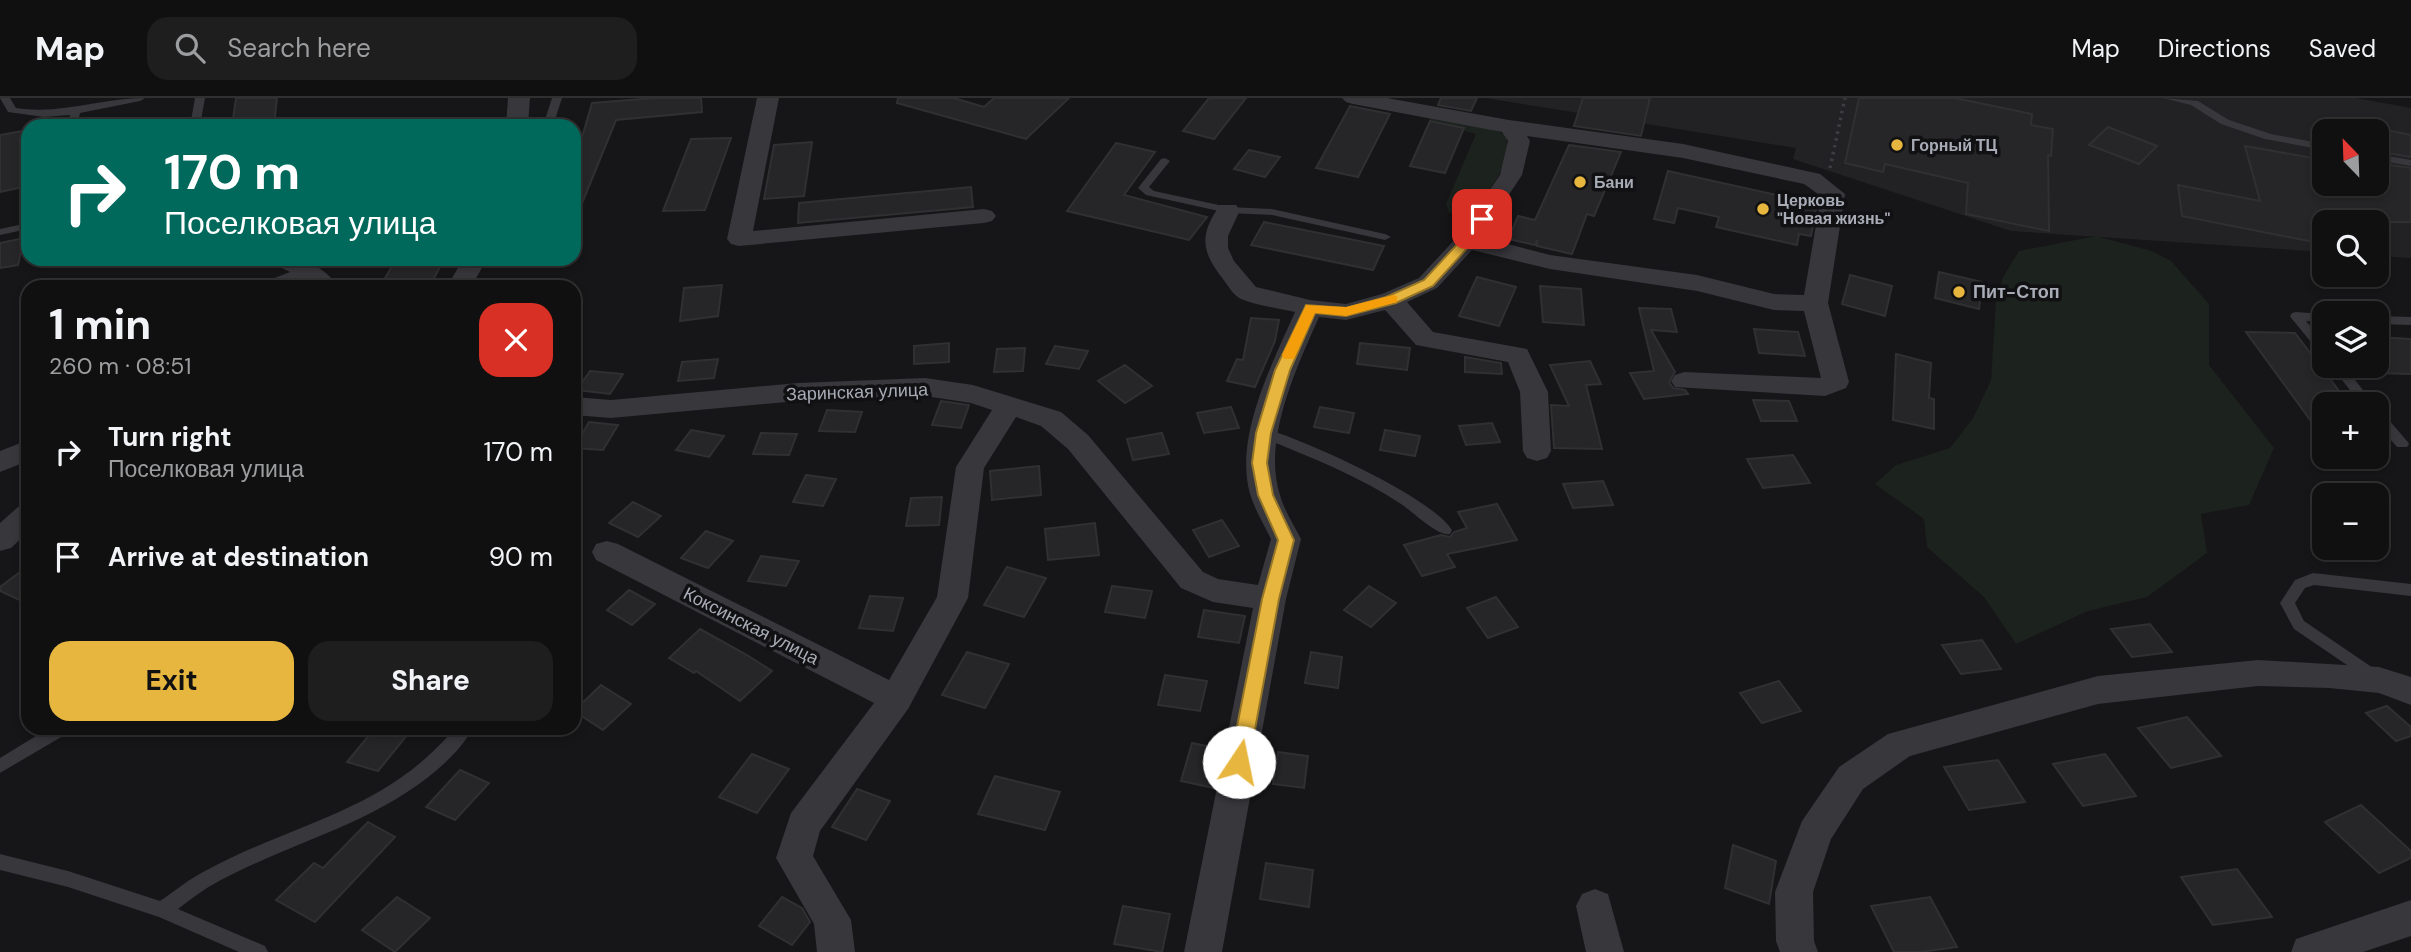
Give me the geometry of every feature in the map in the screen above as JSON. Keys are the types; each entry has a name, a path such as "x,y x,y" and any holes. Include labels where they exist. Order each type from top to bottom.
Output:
{"street":[{"path":"518,119 519,98"},
{"path":"768,98 738,239 985,216"},
{"path":"1353,98 1509,127 1683,150 1812,179 1833,194 1815,303 1836,382 1825,387 1684,381"},
{"path":"1228,210 1216,236 1216,248 1223,263 1247,293 1310,308 1346,312 1391,300 1428,283 1467,241 1511,175 1519,141 1509,127"},
{"path":"1467,241 1550,262 1697,283 1774,302 1815,303"},
{"path":"295,266 318,280"},
{"path":"1391,300 1426,339 1518,355 1534,392 1537,451"},
{"path":"1203,952 1270,599 1286,540 1265,495 1259,463 1264,433 1282,370 1310,308"},
{"name":"Заринская улица","path":"581,408 611,410 798,393 925,387 973,394 1051,419 1078,442 1192,580 1213,590 1270,599"},
{"path":"836,952 832,920 794,858 804,824 896,699 952,598 970,467 1009,406"},
{"path":"0,462 21,453"},
{"path":"0,540 21,521"},
{"name":"Коксинская улица","path":"607,552 896,699"},
{"path":"1799,952 1795,942 1794,892 1815,832 1850,778 1900,744 2098,690 2258,673 2329,675 2379,680 2411,691"},
{"path":"1595,906 1605,952"},
{"path":"2310,952 2411,918"}],"lane":[{"path":"5,98 12,110 31,114 76,111 139,98"},
{"path":"196,119 201,98"},
{"path":"550,119 557,98"},
{"path":"2168,98 2194,103 2225,122 2269,137 2312,145"},
{"path":"74,119 76,111"},
{"path":"2389,159 2411,163"},
{"path":"1165,161 1143,188 1150,194 1228,210 1272,212 1385,237"},
{"path":"0,232 21,228"},
{"path":"2312,317 2296,316 2312,336"},
{"path":"2389,320 2411,321"},
{"path":"2347,378 2358,392"},
{"path":"2389,429 2402,444"},
{"path":"1264,433 1368,476 1419,507 1445,530"},
{"path":"2379,680 2299,625 2287,603 2300,584 2313,579 2411,590"},
{"path":"0,766 51,735"},
{"path":"163,909 218,873 346,818 411,785 458,735"},
{"path":"0,862 68,878 163,909 259,952"}],"path":[{"path":"1812,179 1832,167 1845,98"}],"shaded area":[{"path":"1485,98 2356,98 2411,108 2411,258 2389,257 2389,210 2312,210 2312,251 2011,231 1793,159 1796,148"},
{"path":"1430,115 1477,123 1506,135 1507,147 1502,169 1483,198 1467,215 1449,213 1446,204 1476,134 1429,122"},
{"path":"2096,236 2152,251 2171,261 2209,304 2209,365 2274,448 2249,505 2201,514 2207,553 2147,597 2088,611 2016,644 1984,597 1927,547 1924,519 1875,484 1896,465 1950,448 1973,418 1991,380 1996,302 2003,277 2019,251"}],"building":[{"path":"236,98 277,98 275,119 233,119"},
{"path":"655,98 701,98 702,112 616,120 581,206 581,141 592,103"},
{"path":"898,98 954,98 984,107 994,98 1069,98 1026,139 897,103"},
{"path":"1209,98 1246,98 1214,139 1183,131"},
{"path":"1441,98 1477,98 1471,111 1438,105"},
{"path":"1583,98 1650,98 1641,136 1574,126"},
{"path":"1859,98 1955,98 2032,114 2031,125 2053,129 2051,156 2048,155 2049,231 1966,214 1968,183 1885,164 1883,172 1845,163"},
{"path":"1350,106 1390,114 1358,177 1316,168"},
{"path":"1430,121 1464,128 1445,173 1410,166"},
{"path":"2108,127 2157,146 2139,164 2089,145"},
{"path":"21,131 21,188 0,192 0,135"},
{"path":"2389,131 2411,135 2411,157 2389,153"},
{"path":"731,138 705,210 663,211 691,139"},
{"path":"812,142 804,196 764,199 774,145"},
{"path":"1116,143 1155,152 1124,195 1207,217 1189,240 1067,211"},
{"path":"1569,145 1621,152 1594,216 1587,214 1572,254 1537,246 1537,240 1535,245 1508,239 1518,216 1535,220"},
{"path":"2245,146 2312,158 2312,196 2389,196 2389,165 2411,168 2411,222 2389,222 2389,210 2312,210 2312,242 2182,216 2178,185 2260,201"},
{"path":"1249,150 1280,157 1265,177 1234,169"},
{"name":"Церковь \"Новая жизнь\"","path":"1668,171 1817,204 1811,236 1799,234 1797,245 1716,227 1719,217 1678,208 1674,223 1654,219"},
{"path":"971,187 973,207 798,223 799,203"},
{"path":"1264,222 1384,246 1373,270 1251,245"},
{"path":"21,239 18,265 0,268 0,243"},
{"path":"392,266 440,266 433,280 384,280"},
{"name":"Пит-Стоп","path":"1939,272 1982,282 1979,309 1935,298"},
{"path":"1850,275 1892,286 1885,316 1842,304"},
{"path":"1477,277 1516,287 1499,326 1459,316"},
{"path":"722,285 718,316 680,321 684,288"},
{"path":"1540,286 1581,289 1584,325 1543,322"},
{"path":"1639,308 1671,309 1677,332 1651,330 1675,372 1669,382 1673,388 1685,390 1688,394 1644,399 1630,373 1654,371"},
{"path":"1251,318 1279,320 1275,341 1255,387 1227,381 1237,359 1243,360"},
{"path":"1754,329 1798,332 1805,356 1759,353"},
{"path":"2246,332 2295,333 2312,355 2312,378 2329,378 2340,392 2312,392 2312,423"},
{"path":"2389,338 2411,339 2411,374 2389,373"},
{"path":"949,343 949,362 914,364 914,346"},
{"path":"1360,343 1410,348 1407,370 1357,364"},
{"path":"1055,346 1088,351 1079,369 1046,364"},
{"path":"1025,348 1023,371 994,372 997,349"},
{"path":"1896,354 1931,363 1929,398 1934,399 1934,429 1893,420"},
{"path":"1465,357 1501,363 1502,374 1465,372"},
{"path":"718,359 714,378 678,381 682,362"},
{"path":"1590,361 1601,384 1586,385 1602,449 1554,448 1551,405 1569,406 1550,365"},
{"path":"1125,365 1152,386 1125,403 1098,381"},
{"path":"590,371 623,374 610,394 581,390 581,384"},
{"path":"1753,400 1789,401 1797,421 1761,421"},
{"path":"941,401 969,405 961,428 932,425"},
{"path":"1231,407 1239,428 1204,433 1197,413"},
{"path":"1320,407 1354,413 1349,433 1314,427"},
{"path":"827,410 862,412 855,432 819,431"},
{"path":"589,422 618,425 603,450 581,448 581,436"},
{"path":"1492,423 1500,442 1466,445 1459,426"},
{"path":"691,430 724,436 709,457 676,450"},
{"path":"1385,430 1420,436 1415,456 1380,450"},
{"path":"761,433 797,434 789,455 753,454"},
{"path":"1162,433 1169,454 1133,460 1127,439"},
{"path":"1793,455 1810,483 1763,488 1747,459"},
{"path":"1039,466 1041,495 992,500 990,471"},
{"path":"806,475 836,479 823,506 793,502"},
{"path":"1603,481 1613,505 1573,508 1563,484"},
{"path":"942,497 939,525 906,526 911,498"},
{"path":"633,502 661,516 638,537 609,523"},
{"path":"1497,504 1517,540 1447,554 1455,567 1422,576 1404,545 1441,535 1450,537 1454,532 1467,528 1458,512"},
{"path":"1222,520 1239,546 1209,557 1193,530"},
{"path":"1095,523 1099,555 1048,560 1045,529"},
{"path":"706,531 733,541 708,568 681,558"},
{"path":"761,556 799,561 786,586 748,581"},
{"path":"1007,567 1046,578 1024,617 984,605"},
{"path":"21,571 21,601 0,591 0,587"},
{"path":"1112,586 1152,591 1145,618 1105,612"},
{"path":"1369,586 1396,603 1371,627 1344,610"},
{"path":"629,590 655,604 632,625 607,610"},
{"path":"870,596 903,598 893,631 859,628"},
{"path":"1496,597 1518,627 1488,638 1467,608"},
{"path":"1204,610 1245,616 1239,643 1198,637"},
{"path":"2150,624 2172,652 2132,657 2111,629"},
{"path":"700,629 772,671 740,701 696,671 694,673 669,658"},
{"path":"1982,640 2001,669 1961,674 1942,645"},
{"path":"967,652 1009,664 985,708 942,695"},
{"path":"1311,652 1342,657 1338,688 1305,683"},
{"path":"1165,675 1207,681 1200,711 1158,705"},
{"path":"1779,681 1801,711 1762,723 1740,693"},
{"path":"601,685 631,704 603,730 581,716 581,704"},
{"path":"2387,706 2411,727 2411,736 2396,741 2366,713"},
{"path":"2187,717 2221,756 2171,768 2138,728"},
{"path":"369,735 407,735 378,771 347,762"},
{"path":"1192,743 1222,749 1214,788 1181,781"},
{"path":"1278,752 1308,756 1304,788 1273,784"},
{"path":"752,754 789,769 757,813 719,797"},
{"path":"2105,754 2136,796 2083,806 2053,764"},
{"path":"1998,760 2025,802 1969,810 1944,767"},
{"path":"460,770 489,783 455,820 426,807"},
{"path":"995,776 1060,792 1045,830 978,814"},
{"path":"857,789 890,801 866,840 832,827"},
{"path":"2361,805 2411,851 2411,858 2379,873 2325,822"},
{"path":"368,822 395,837 315,922 276,900 314,863 323,868"},
{"path":"1733,845 1776,861 1769,904 1725,888"},
{"path":"1266,863 1313,870 1309,907 1260,899"},
{"path":"2237,869 2272,917 2213,925 2181,877"},
{"path":"397,897 430,918 395,952 362,930"},
{"path":"782,897 802,908 810,922 792,945 759,926"},
{"path":"1930,897 1957,947 1921,952 1894,952 1871,906"},
{"path":"1123,906 1170,914 1162,952 1114,944"}],"slow traffic":[{"path":"1289,355 1310,308 1346,312 1393,299"}],"place":[{"name":"Горный ТЦ","path":"1897,145"},
{"name":"Бани","path":"1580,182"},
{"name":"Церковь \"Новая жизнь\"","path":"1763,209"},
{"name":"Пит-Стоп","path":"1959,292"}],"route":[{"path":"1239,762 1270,599 1286,540 1265,495 1259,463 1264,433 1282,370 1310,308 1346,312 1391,300 1428,283 1467,241 1482,219"}]}
